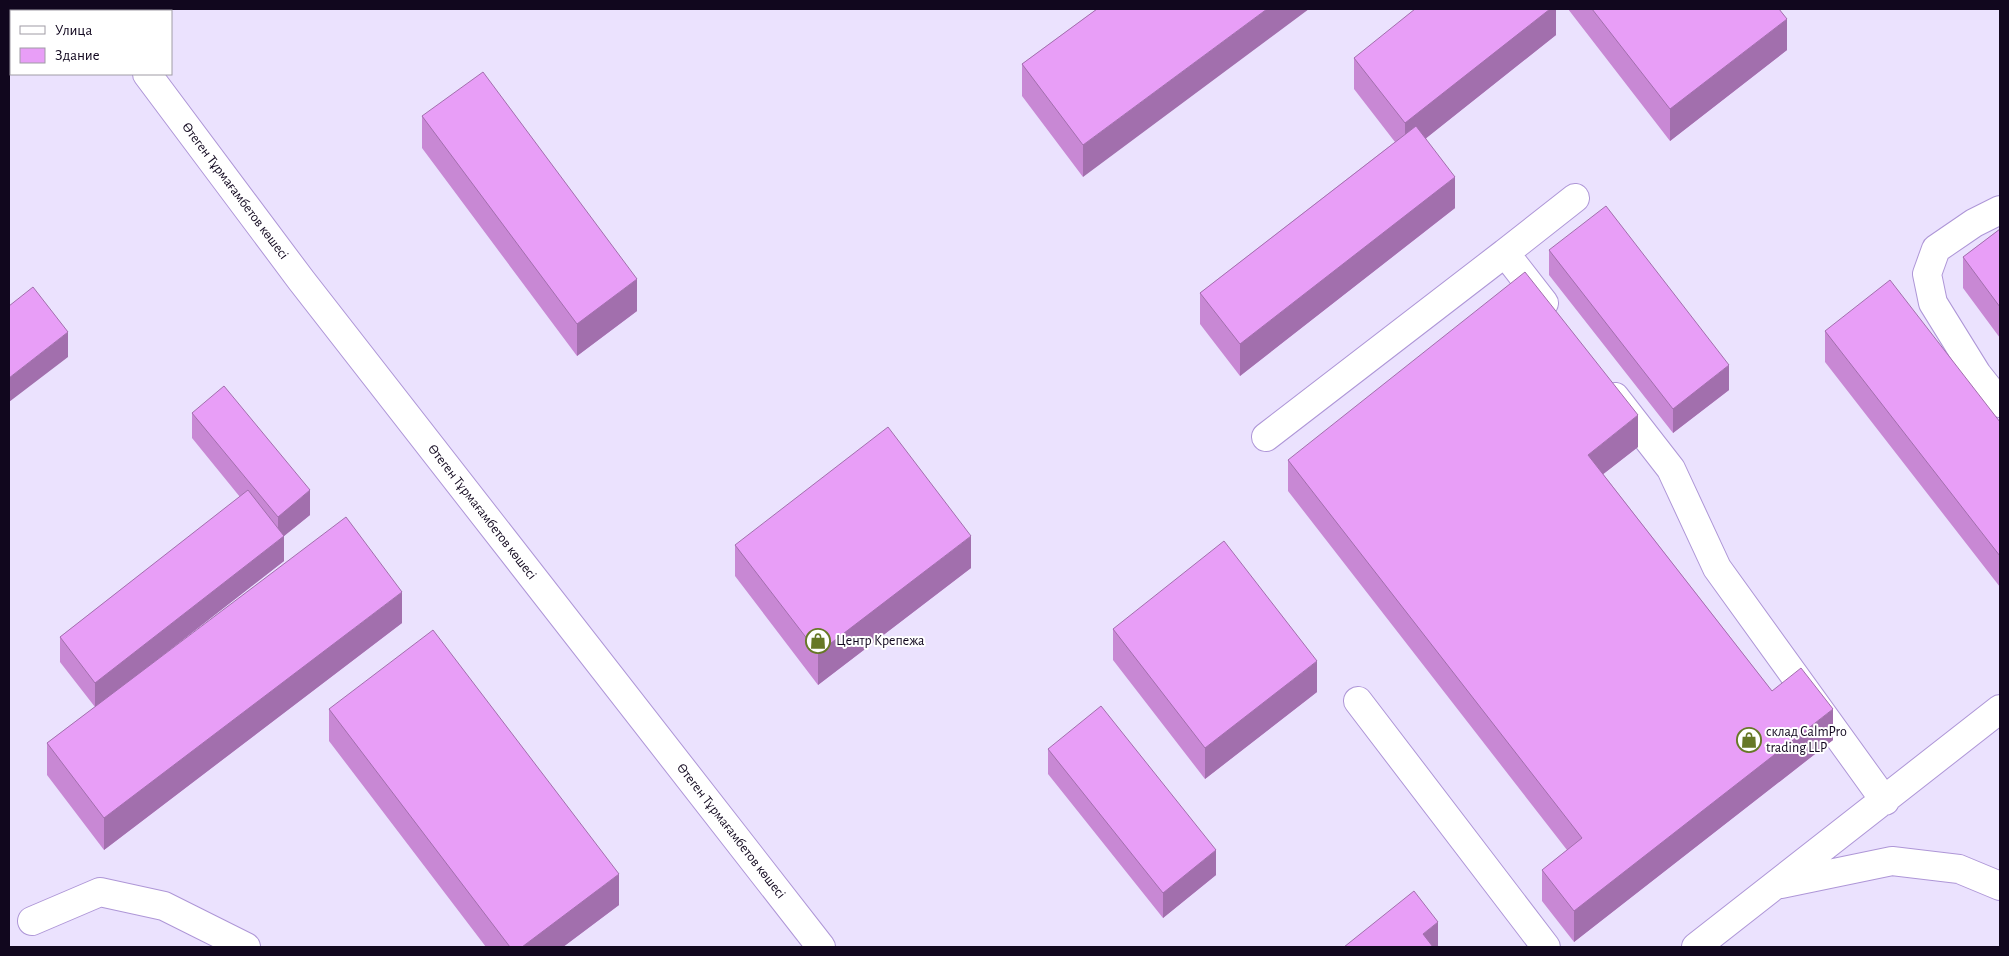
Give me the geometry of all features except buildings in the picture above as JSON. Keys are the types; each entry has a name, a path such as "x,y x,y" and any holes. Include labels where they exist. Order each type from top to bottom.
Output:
{"street":[{"name":"Өтеген Тұрмағамбетов көшесі","path":"148,75 307,288 821,947"},
{"path":"1266,437 1575,198"},
{"path":"2000,210 1974,223 1936,249 1927,274 1933,303 1977,374 2000,403"},
{"path":"1505,253 1558,322"},
{"path":"1600,376 1671,469 1717,568 1885,801"},
{"path":"1358,701 1546,947"},
{"path":"1696,947 1885,801 2000,709"},
{"path":"1774,885 1892,861 1959,869 2000,886"},
{"path":"32,921 100,892 164,906 246,947"}],"place":[{"name":"Центр Крепежа","path":"818,641"},
{"name":"склад CalmPro trading LLP","path":"1749,740"}]}
